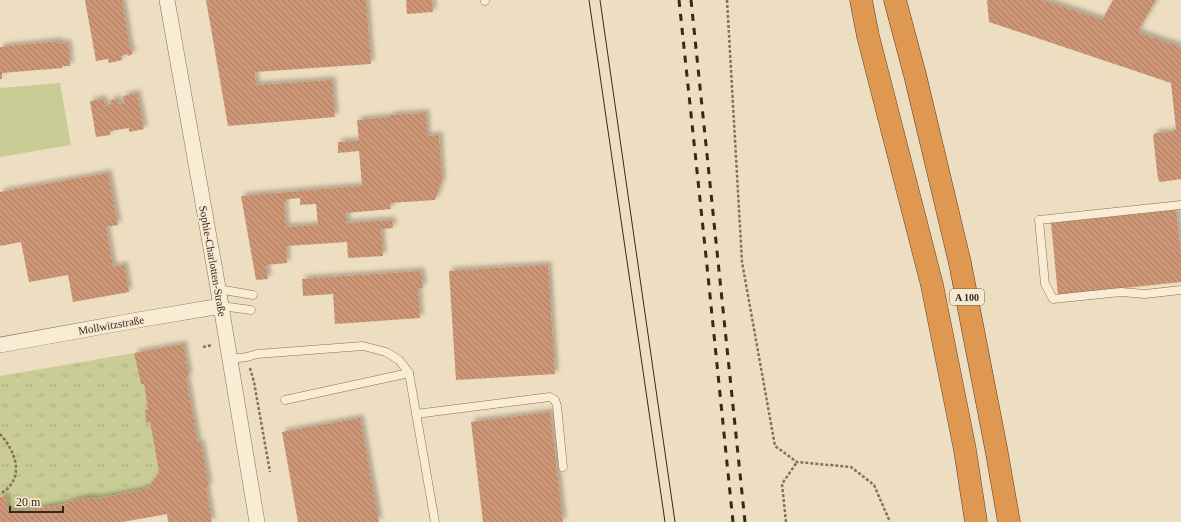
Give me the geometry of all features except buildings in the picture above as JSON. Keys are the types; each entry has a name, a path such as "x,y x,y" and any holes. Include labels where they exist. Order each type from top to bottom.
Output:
{"highway":[{"path":"849,0 868,36"},
{"name":"A 100","path":"861,0 868,36 932,285 965,450 976,522"},
{"name":"A 100","path":"894,0 915,75 960,263 1009,522"}],"street":[{"name":"Sophie-Charlotten-Straße","path":"167,0 221,306 257,522"},
{"name":"Mollwitzstraße","path":"0,345 221,306"}],"lane":[{"path":"1181,205 1039,220 1045,284 1053,299 1121,292 1145,294 1181,290"},
{"path":"218,289 253,295"},
{"path":"221,306 251,310"},
{"path":"230,359 258,354 363,346 386,352 399,360 409,373 435,522"},
{"path":"285,400 409,373"},
{"path":"416,414 550,398 555,400 557,406 563,467"}],"path":[{"path":"727,0 742,262 776,446 798,462 851,467 874,485 890,522"},
{"path":"248,357 270,472"},
{"path":"0,434 9,445 16,463 14,480 8,488 0,494"},
{"path":"786,522 782,484 798,462"}],"green space":[{"path":"60,83 71,145 0,157 0,88"},
{"path":"134,353 141,384 144,384 148,410 145,411 146,422 150,422 159,472 147,489 18,512 17,510 8,511 6,496 0,497 0,376"}],"tram line":[{"path":"589,0 665,522"},
{"path":"600,0 675,522"}],"railway":[{"path":"679,0 733,522"},
{"path":"691,0 745,522"}]}
